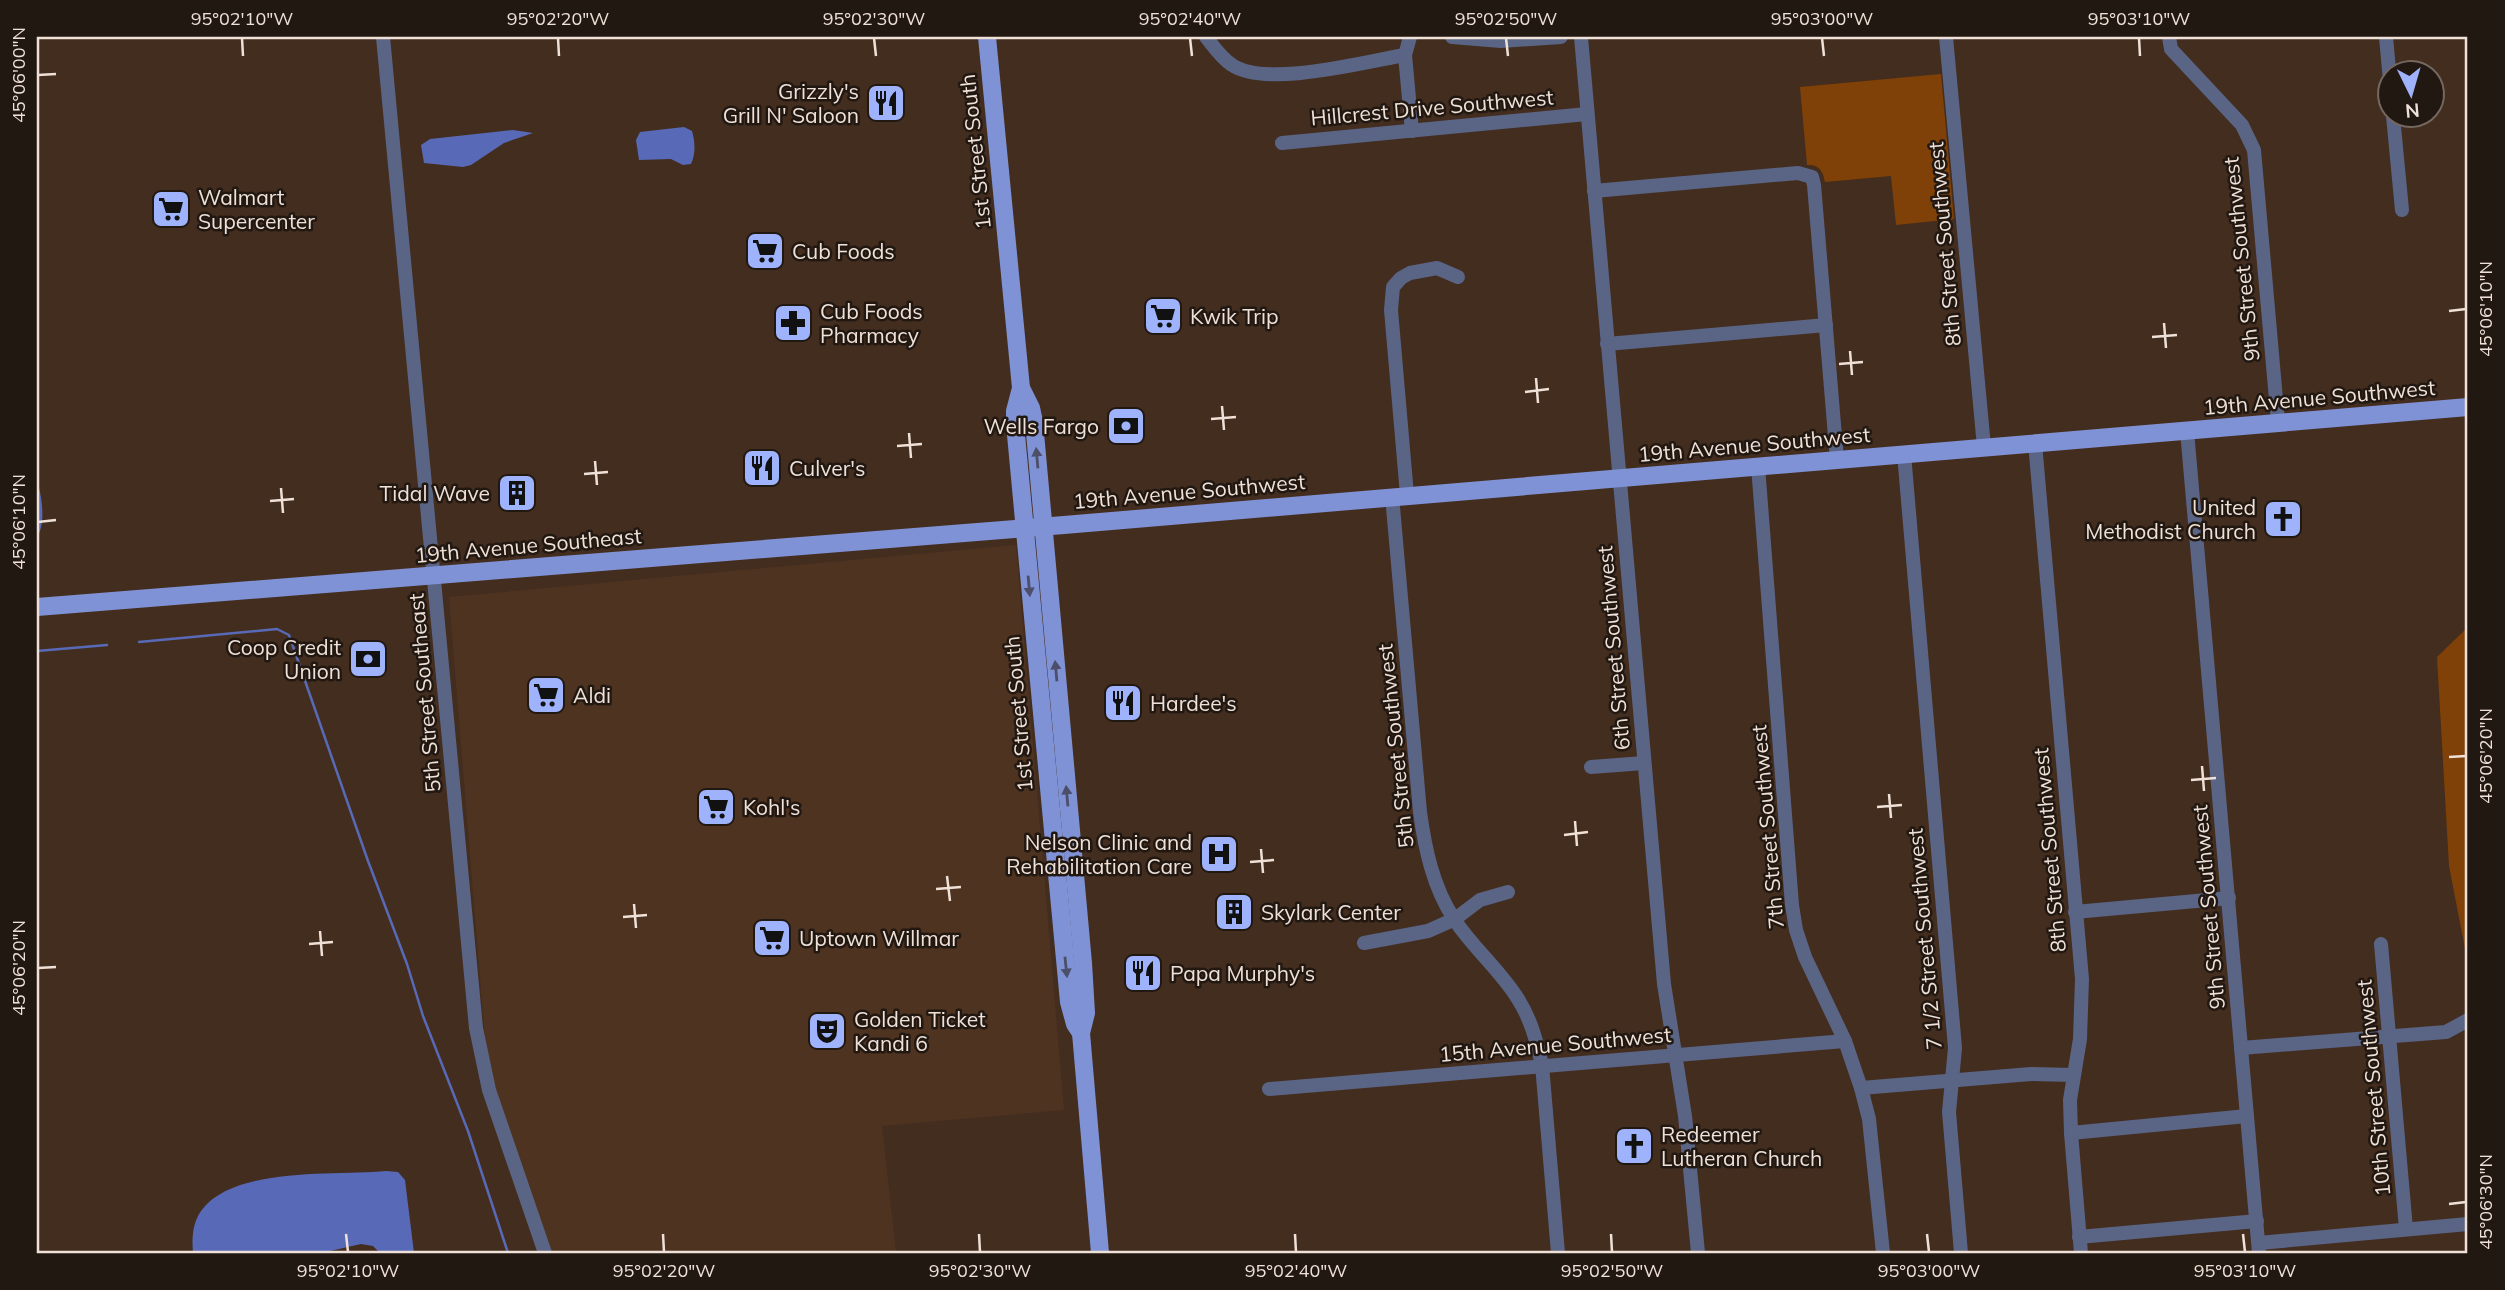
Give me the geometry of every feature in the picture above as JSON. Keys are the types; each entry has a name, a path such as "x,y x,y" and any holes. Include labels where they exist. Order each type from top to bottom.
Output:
{"main road":[{"name":"1st Street South","path":"987,37 1021,388 1015,424 1024,528 1069,1002 1075,1024 1081,1033"},
{"name":"1st Street South","path":"1021,388 1031,408 1034,422 1083,962 1086,1013 1081,1033 1101,1253"},
{"name":"19th Avenue Southwest","path":"1024,528 2468,407"},
{"name":"19th Avenue Southeast","path":"37,607 1024,528"}],"street":[{"name":"5th Street Southeast","path":"383,37 479,1046 489,1090 545,1253"},
{"path":"1206,37 1233,66 1265,74 1290,74 1405,55"},
{"path":"1410,37 1405,55 1412,131"},
{"path":"1452,37 1561,37"},
{"name":"6th Street Southwest","path":"1581,37 1664,984 1683,1105 1698,1253"},
{"name":"8th Street Southwest","path":"1946,37 1984,447"},
{"name":"9th Street Southwest","path":"2169,37 2171,49 2242,125 2254,150 2278,422"},
{"path":"2386,37 2388,60"},
{"name":"Hillcrest Drive Southwest","path":"1282,143 1587,114"},
{"path":"2394,130 2402,210"},
{"path":"1594,191 1798,173 1809,175 1814,185 1837,460"},
{"name":"5th Street Southwest","path":"1458,277 1437,268 1419,270 1401,278 1392,291 1399,496 1422,826 1433,875 1455,919 1520,1001 1531,1024 1542,1065 1558,1253"},
{"path":"1607,344 1826,326"},
{"name":"9th Street Southwest","path":"2187,431 2259,1248"},
{"name":"8th Street Southwest","path":"2035,443 2082,1009 2073,1075 2071,1133 2081,1253"},
{"name":"7 1/2 Street Southwest","path":"1904,454 1955,1048 1949,1112 1961,1253"},
{"name":"7th Street Southwest","path":"1758,466 1791,905 1805,957 1845,1041 1861,1088 1869,1119 1883,1253"},
{"path":"1591,767 1644,763"},
{"path":"1364,943 1415,934 1455,919 1480,900 1508,892"},
{"path":"2075,912 2229,898"},
{"name":"10th Street Southwest","path":"2381,944 2406,1229"},
{"path":"2241,1048 2446,1032 2468,1020"},
{"name":"15th Avenue Southwest","path":"1269,1089 1845,1041"},
{"path":"1861,1088 2031,1074 2073,1075"},
{"path":"2071,1133 2247,1116"},
{"path":"2079,1237 2256,1221"},
{"path":"2259,1248 2406,1229 2468,1224"}],"shaded area":[{"path":"1941,74 1954,219 1896,225 1891,176 1825,182 1820,169 1807,165 1800,87"},
{"path":"1016,545 1064,1110 882,1126 896,1253 551,1253 487,1064 449,597"},
{"path":"2468,627 2468,964 2449,866 2437,657"}],"water":[{"path":"684,127 692,131 694,139 691,164 683,165 671,159 639,160 636,140 640,132"},
{"path":"513,130 533,133 504,143 471,165 463,167 424,163 421,145 430,139"},
{"path":"37,481 42,502 42,525 37,537"},
{"path":"398,1172 405,1180 414,1253 380,1253 373,1246 361,1244 321,1253 193,1253 193,1234 198,1216 212,1200 232,1188 284,1176"}],"waterway":[{"path":"139,642 277,629 289,635 407,964 423,1016 468,1131 508,1253"},
{"path":"37,651 107,645"}],"place":[{"name":"Grizzly's Grill N' Saloon","path":"886,103"},
{"name":"Walmart Supercenter","path":"171,209"},
{"name":"Cub Foods","path":"765,251"},
{"name":"Kwik Trip","path":"1163,316"},
{"name":"Cub Foods Pharmacy","path":"793,323"},
{"name":"Wells Fargo","path":"1126,426"},
{"name":"Culver's","path":"762,468"},
{"name":"Tidal Wave","path":"517,493"},
{"name":"United Methodist Church","path":"2283,519"},
{"name":"Coop Credit Union","path":"368,659"},
{"name":"Aldi","path":"546,695"},
{"name":"Hardee's","path":"1123,703"},
{"name":"Kohl's","path":"716,807"},
{"name":"Nelson Clinic and Rehabilitation Care","path":"1219,854"},
{"name":"Skylark Center","path":"1234,912"},
{"name":"Uptown Willmar","path":"772,938"},
{"name":"Papa Murphy's","path":"1143,973"},
{"name":"Golden Ticket Kandi 6","path":"827,1031"},
{"name":"Redeemer Lutheran Church","path":"1634,1146"}]}
